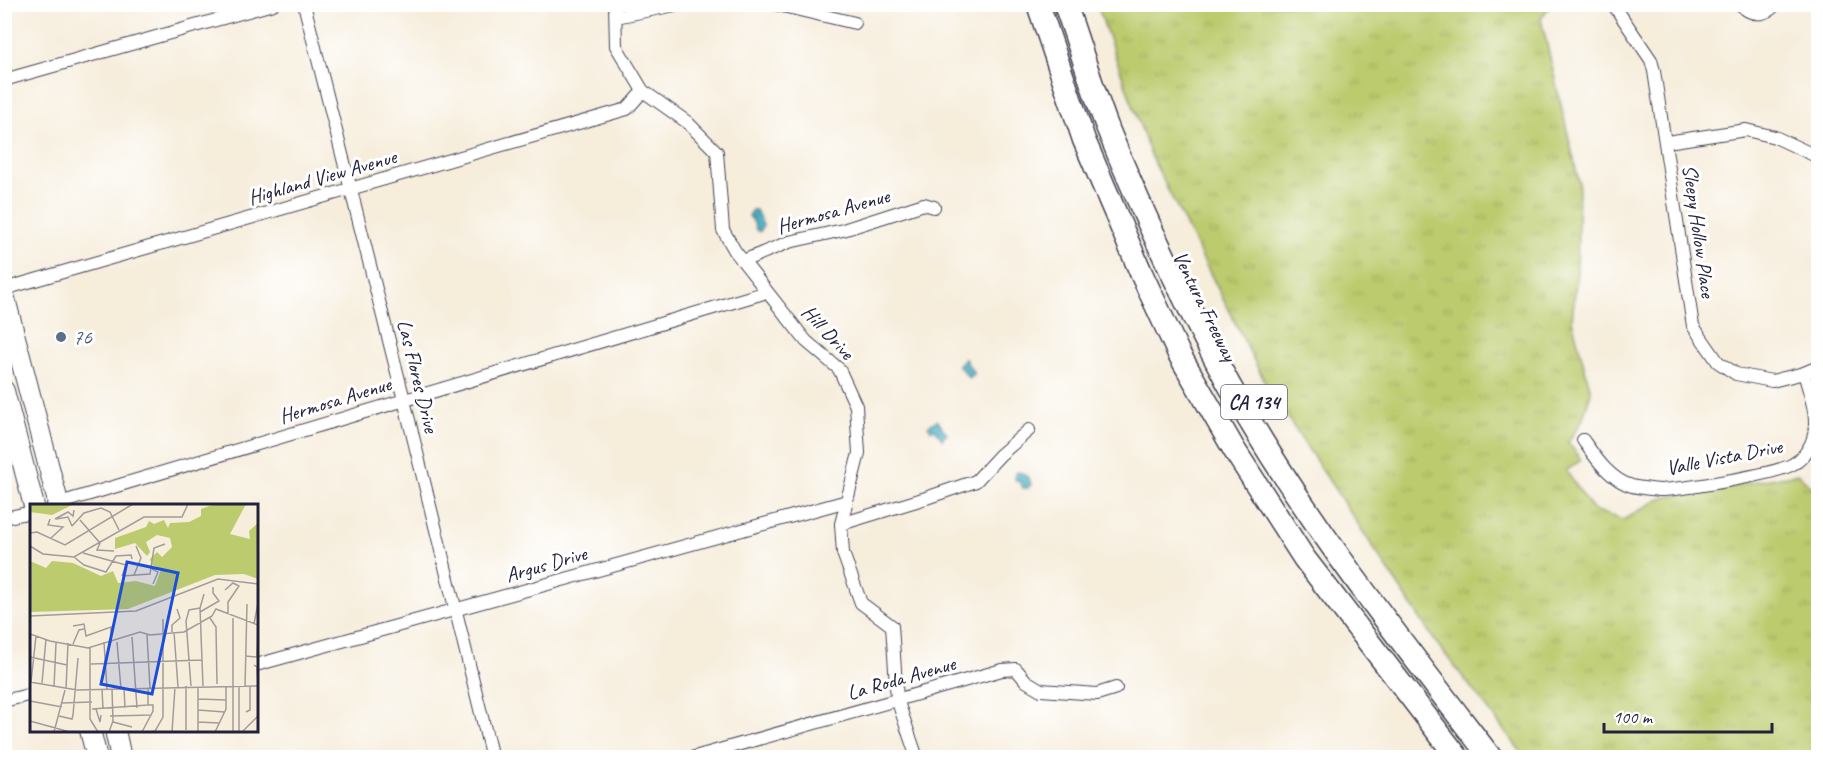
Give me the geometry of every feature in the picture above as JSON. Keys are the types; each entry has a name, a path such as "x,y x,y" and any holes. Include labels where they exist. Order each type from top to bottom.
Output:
{"highway":[{"name":"Ventura Freeway","path":"1038,4 1084,140 1179,354 1235,451 1304,558 1458,758"},
{"path":"1065,4 1108,128 1162,251 1229,383 1285,476 1360,584 1491,758"},
{"name":"Ventura Freeway","path":"1080,4 1117,114 1146,183 1216,332 1256,405 1336,532 1505,758"},
{"path":"1142,275 1161,289 1220,402 1290,515 1322,562 1469,758"}],"main road":[{"path":"4,295 11,344 56,504"},
{"path":"4,391 33,504"},
{"path":"90,732 97,758"},
{"path":"116,732 122,758"}],"street":[{"path":"4,80 273,4"},
{"name":"Las Flores Drive","path":"304,4 492,758"},
{"path":"616,11 680,4"},
{"path":"774,4 855,23"},
{"name":"Sleepy Hollow Place","path":"1613,4 1651,60 1667,142 1688,302 1694,326 1718,362 1736,374 1772,381 1804,373 1818,366"},
{"path":"1740,4 1746,12 1754,14 1766,12 1776,4"},
{"name":"Hill Drive","path":"616,11 616,46 644,91 687,123 717,152 723,230 743,261 807,341 839,369 856,406 859,453 841,524 843,553 861,603 892,626 897,699 917,758"},
{"name":"Highland View Avenue","path":"4,290 627,109 644,91"},
{"path":"1667,142 1746,130 1775,137 1818,157"},
{"name":"Hermosa Avenue","path":"743,261 789,242 843,230 924,204 934,207"},
{"name":"Hermosa Avenue","path":"59,504 767,292"},
{"name":"Valle Vista Drive","path":"1582,440 1614,477 1630,486 1659,490 1679,488 1776,471 1792,465 1804,456 1812,443 1816,417 1804,373"},
{"path":"841,524 976,481 1000,455 1029,430"},
{"name":"Argus Drive","path":"258,664 847,501"},
{"path":"4,518 30,512"},
{"name":"La Roda Avenue","path":"691,758 1002,670 1016,669 1026,681 1041,690 1097,694 1116,688"},
{"path":"4,701 30,694"}],"green space":[{"path":"1097,5 1550,5 1541,19 1579,182 1577,273 1572,320 1591,392 1582,421 1568,442 1581,460 1566,471 1593,510 1623,520 1661,498 1798,474 1818,493 1818,757 1525,757 1435,641 1268,388 1151,156"}],"water":[{"path":"752,210 756,210 763,225 760,232 756,230 749,216"},
{"path":"965,359 974,374 969,378 958,365"},
{"path":"937,420 947,434 942,439 935,429 931,430 928,426"},
{"path":"1015,473 1025,474 1029,479 1031,484 1028,488 1023,488 1015,479"}],"place":[{"name":"76","path":"61,337"}]}
